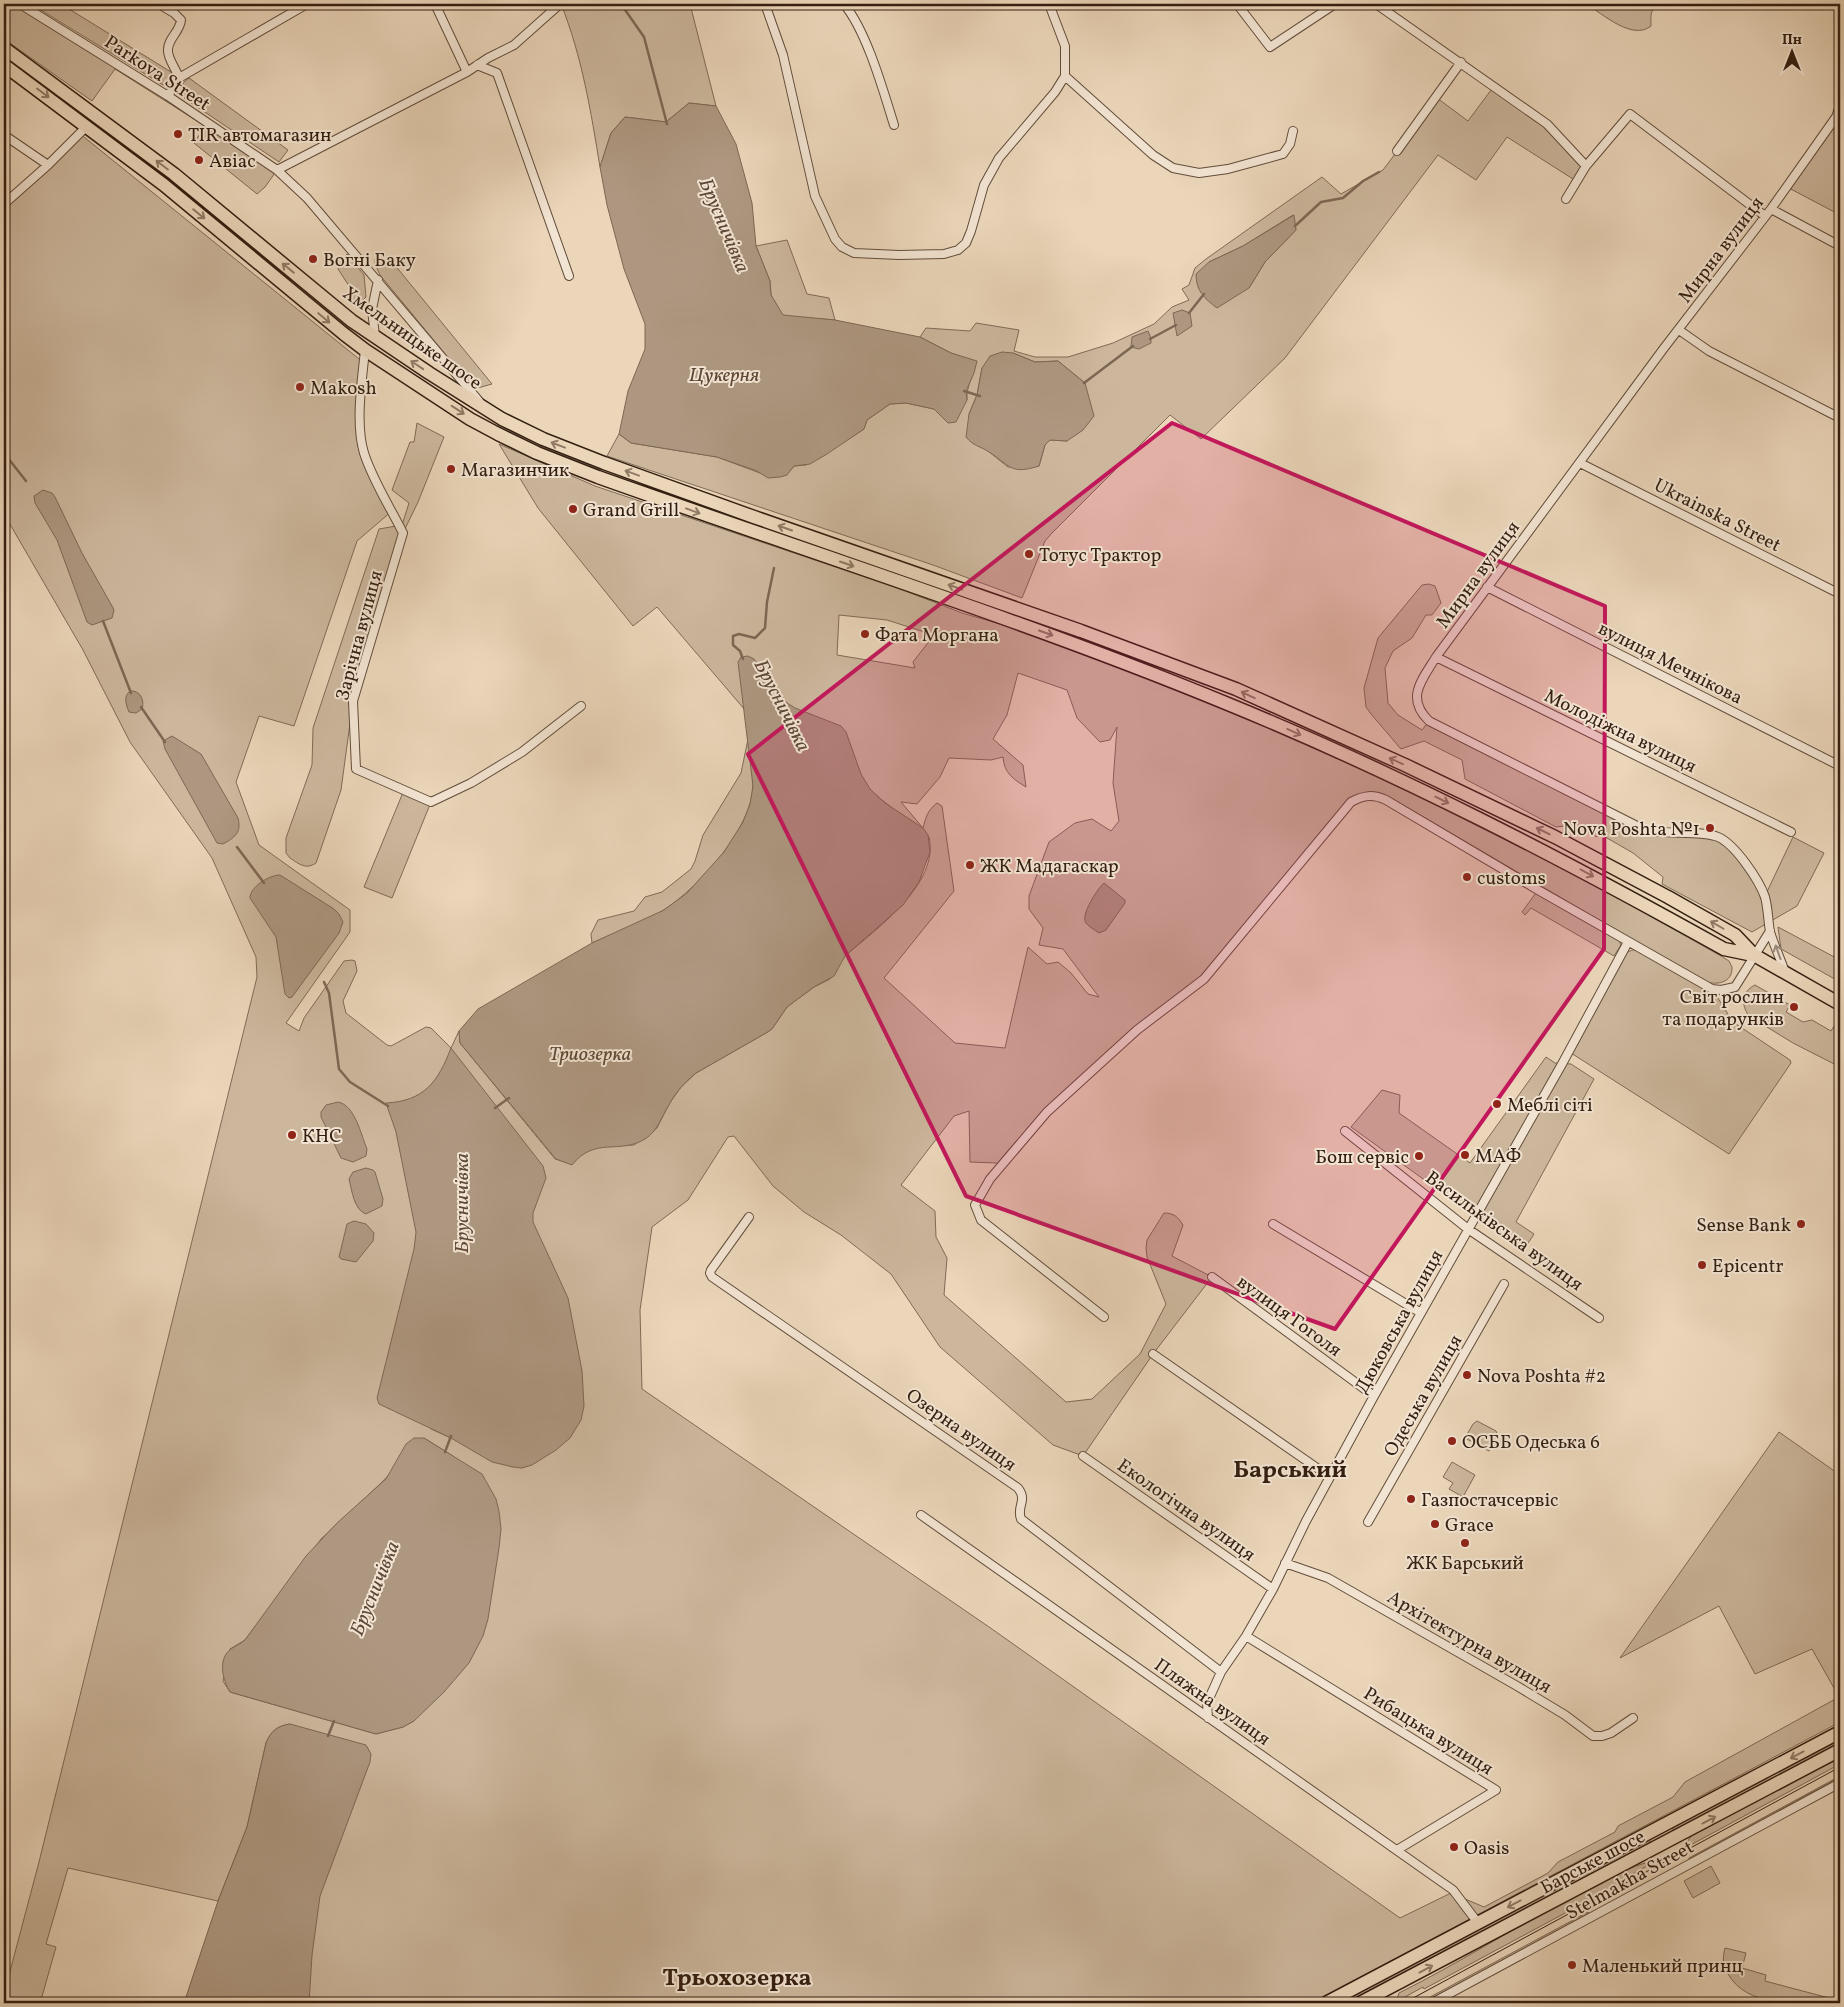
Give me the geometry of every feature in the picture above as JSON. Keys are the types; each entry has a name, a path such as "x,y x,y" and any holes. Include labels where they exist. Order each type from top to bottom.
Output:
{"highway":[{"name":"Хмельницьке шосе","path":"4,48 167,169 375,337 484,409 543,439 604,463 1081,630 1236,689 1405,765 1555,838 1668,897 1735,935 1754,956"},
{"name":"Хмельницьке шосе","path":"4,65 164,185 365,350 470,419 498,434 537,453 598,477 1077,644 1229,704 1407,782 1546,851 1724,949 1754,956"},
{"path":"365,350 375,337"},
{"path":"1754,956 1840,1004"},
{"path":"1326,2003 1840,1732"},
{"name":"Барське шосе","path":"1360,2003 1840,1750"},
{"path":"1659,1828 1667,1842"}],"street":[{"name":"Parkova Street","path":"20,4 168,96 277,170 306,198 378,280 473,393 484,409"},
{"path":"159,4 174,13 180,20 180,27 169,43 168,49 178,78"},
{"path":"168,96 178,78 307,4"},
{"path":"435,4 467,72"},
{"path":"277,170 467,72 514,45 560,4"},
{"path":"765,4 783,55 816,196 835,239 842,247 854,253 899,255 944,254 958,250 966,243 984,185 999,158 1055,92 1065,76 1065,46 1049,4"},
{"path":"844,4 857,23 894,126"},
{"path":"1236,4 1270,47 1334,4"},
{"path":"1376,4 1547,124 1586,166"},
{"path":"1397,151 1437,98 1461,62"},
{"path":"477,65 497,73 569,276"},
{"path":"1065,76 1153,155 1173,168 1199,173 1228,169 1283,154 1290,144 1292,131"},
{"name":"Мирна вулиця","path":"1786,974 1770,931 1767,907 1761,888 1736,852 1725,840 1709,835 1663,834 1645,830 1430,721 1419,709 1417,694 1421,682 1436,657 1771,209 1836,117 1840,106"},
{"path":"1566,199 1586,166 1630,114 1765,216"},
{"path":"4,204 48,165 87,126"},
{"path":"4,134 48,165"},
{"path":"1771,209 1840,246"},
{"path":"375,337 372,309 378,280"},
{"path":"1679,330 1709,351 1840,418"},
{"name":"Зарічна вулиця","path":"365,350 360,425 361,441 371,471 402,533 353,701 356,769 430,802 471,783 522,752 581,706"},
{"name":"Ukrainska Street","path":"1580,463 1840,594"},
{"name":"вулиця Мечнікова","path":"1487,587 1840,766"},
{"name":"Молодіжна вулиця","path":"1436,657 1791,832"},
{"path":"1104,1317 981,1220 975,1205 990,1179 1047,1112 1137,1030 1204,979 1351,802 1360,796 1370,795 1386,800 1704,985 1721,990 1735,986 1770,931"},
{"name":"Дюковська вулиця","path":"1208,1718 1207,1704 1220,1672 1246,1636 1273,1589 1374,1396 1562,1064 1628,942"},
{"name":"Васильківська вулиця","path":"1345,1131 1468,1228 1599,1318"},
{"name":"Озерна вулиця","path":"749,1217 711,1270 712,1277 1018,1488 1022,1493 1023,1500 1018,1513 1021,1519 1220,1672"},
{"path":"1273,1224 1421,1313"},
{"name":"вулиця Гоголя","path":"1212,1277 1374,1396"},
{"name":"Одеська вулиця","path":"1368,1522 1504,1284"},
{"path":"1153,1354 1330,1478"},
{"name":"Екологічна вулиця","path":"1083,1456 1273,1589"},
{"name":"Пляжна вулиця","path":"921,1515 1453,1890 1478,1923"},
{"name":"Архітектурна вулиця","path":"1285,1563 1328,1578 1541,1700 1593,1736 1611,1733 1633,1718"},
{"name":"Рибацька вулиця","path":"1246,1636 1496,1790 1397,1850"},
{"name":"Stelmakha Street","path":"1432,2003 1840,1783"}],"highlighted area":[{"path":"1172,423 1605,606 1604,949 1335,1329 966,1196 748,754"}],"shaded area":[{"path":"4,4 20,4 277,170 265,187 257,194 194,143 205,126 115,69 92,101 4,39"},
{"path":"31,4 61,4 171,72 173,80 163,85"},
{"path":"561,4 690,4 716,106 689,103 666,122 625,117 611,133 600,167 580,64"},
{"path":"1586,4 1664,4 1653,9 1651,26 1643,30 1635,30 1618,24"},
{"path":"189,78 288,150 279,162 184,98 183,83"},
{"path":"1494,86 1547,124 1586,166 1573,179 1507,137 1476,180 1438,155 1285,358 1201,439 1170,415 1045,541 1022,598 933,565 607,456 619,434 631,443 717,457 760,473 788,473 794,466 806,465 864,429 867,420 890,404 906,403 934,409 967,400 976,362 951,353 920,337 926,328 970,331 976,323 1019,330 1014,351 1035,357 1068,357 1113,343 1154,324 1172,307 1189,300 1182,289 1189,285 1195,268 1322,177 1341,194 1383,170 1437,98 1468,121","holes":["1293,215 1296,230 1265,262 1249,288 1209,262 1243,246","1013,353 1035,362 1058,361 1085,383 1067,441 1050,440 1045,445 1039,466 1008,467 988,451 969,414 977,395 982,368"]},
{"path":"1840,106 1840,215 1787,187"},
{"path":"79,133 364,363 361,441 392,511 357,541 294,726 259,716 236,782 259,845 350,910 350,932 286,1023 299,1031 304,1018 344,961 355,961 357,971 343,1001 346,1013 387,1045 391,1046 426,1027 431,1028 451,1048 459,1031 460,1043 555,1159 572,1164 579,1156 592,1149 602,1146 634,1145 657,1128 669,1104 681,1087 696,1073 772,1029 787,1007 814,987 830,979 845,956 888,919 902,904 925,872 930,855 929,837 746,693 745,710 657,607 633,626 538,508 499,444 595,486 898,588 962,613 1010,627 1227,708 1396,782 1545,857 1729,961 1732,972 1727,980 1718,983 1703,981 1393,799 1360,796 1204,979 1137,1030 1047,1112 1001,1166 996,1163 970,1162 969,1111 954,1116 901,1185 935,1211 936,1237 947,1258 944,1295 1066,1402 1092,1399 1140,1354 1166,1304 1147,1257 1147,1240 1164,1213 1173,1215 1181,1222 1183,1225 1172,1256 1212,1277 1153,1354 1083,1456 1053,1445 940,1347 891,1274 841,1235 804,1212 773,1186 734,1136 728,1137 688,1200 652,1227 640,1310 642,1389 992,1629 1400,1918 1451,1893 1484,1907 1548,1873 1558,1862 1615,1832 1618,1826 1673,1797 1685,1782 1839,1697 1812,1649 1755,1674 1719,1606 1620,1658 1779,1432 1840,1475 1840,1722 1312,2003 278,2003 290,1724 275,1730 266,1743 247,1827 218,1901 68,1868 46,1944 56,1947 41,2000 35,1999 34,2003 4,2003 4,1994 39,1862 257,977 256,957 212,858 130,742 83,650 4,514 4,204","holes":["839,615 887,620 934,635 913,662 915,668 837,655","1018,673 1067,690 1077,718 1100,742 1110,740 1117,727 1113,783 1119,821 1111,831 1092,819 1075,823 1049,842 1029,896 1029,909 1043,928 1039,945 1063,949 1099,997 1088,994 1071,973 1058,962 1047,964 1028,947 1005,1048 955,1043 884,978 954,891 942,806 937,803 931,809 926,817 923,828 901,802 917,804 940,777 949,758 991,760 1003,757 1005,767 1010,775 1026,787 1023,765 993,739 1007,715","432,1212 451,1438 431,1429","424,1438 453,1456 467,1477 414,1721 403,1727 376,1734 230,1692 223,1681 230,1649 245,1640 321,1539 380,1484"]},
{"path":"787,240 807,294 829,298 835,320 783,316 771,295 770,281 756,246"},
{"path":"347,254 364,275 366,297 358,305 353,304 351,289 338,269 340,262"},
{"path":"378,257 387,264 394,264 492,384 474,389 380,275 375,264 375,259"},
{"path":"417,423 444,437 418,502 403,533 353,701 341,790 316,863 306,866 296,862 286,853 286,838 312,765 313,728 379,529 402,525 409,503 392,490 410,442 414,442"},
{"path":"1429,584 1435,586 1441,603 1432,615 1426,615 1412,638 1393,651 1385,668 1388,703 1398,715 1422,730 1429,721 1645,830 1709,835 1725,841 1765,896 1793,837 1824,853 1797,906 1752,932 1662,884 1663,877 1633,853 1600,834 1597,837 1574,825 1556,827 1465,779 1462,760 1424,741 1401,749 1366,707 1364,688 1378,638 1422,585"},
{"path":"748,739 753,779 751,801 744,819 722,854 693,886 665,909 639,923 592,943 591,934 598,920 634,911 645,897 662,892 691,869 703,835 741,773"},
{"path":"404,790 431,802 392,898 364,887"},
{"path":"1538,890 1617,936 1621,945 1614,956 1531,908 1525,915 1522,912"},
{"path":"1778,927 1840,960 1840,982 1781,949"},
{"path":"1637,950 1716,995 1733,1022 1790,1060 1791,1063 1729,1154 1571,1053 1626,953"},
{"path":"1755,985 1790,1005 1786,1012 1803,1022 1812,1020 1831,1031 1839,1018 1840,1067 1793,1043 1749,1016 1746,1012 1744,999 1747,991"},
{"path":"1546,1057 1555,1063 1571,1064 1594,1079 1516,1222 1534,1234 1523,1251 1351,1127 1382,1090 1400,1095 1399,1113 1470,1163"},
{"path":"1477,1421 1496,1431 1498,1436 1489,1451 1465,1438 1473,1424"},
{"path":"1452,1462 1475,1475 1463,1497 1449,1489 1453,1483 1443,1477"},
{"path":"1840,1737 1840,1745 1673,1831 1673,1827"},
{"path":"1840,1755 1840,1764 1687,1847 1686,1843 1693,1834"},
{"path":"1840,1777 1689,1859 1689,1858"},
{"path":"1648,1840 1652,1842 1651,1845 1350,2003 1336,2003"},
{"path":"1645,1863 1647,1866 1631,1875 1632,1877 1424,1989 1423,1987 1396,2002 1399,1993 1597,1884 1625,1870"},
{"path":"1711,1866 1720,1883 1693,1898 1684,1881"},
{"path":"1588,1912 1423,2003 1419,2003"},
{"path":"1725,1948 1746,1953 1742,1968 1766,1975 1765,1981 1829,1998 1828,2003 1786,2003 1759,1998 1747,1992 1736,1985 1728,1974 1724,1962"}],"water":[{"name":"Цукерня","path":"689,103 716,106 736,144 752,203 756,246 770,281 771,295 783,315 835,320 920,337 951,353 977,361 966,391 967,400 956,422 948,423 934,409 906,403 890,404 867,420 864,429 827,454 810,464 794,466 787,475 768,478 757,471 717,457 631,443 619,434 628,391 645,349 645,324 624,269 607,205 600,167 611,133 625,117 666,122"},
{"path":"1294,215 1296,230 1265,262 1249,288 1217,308 1199,290 1196,274 1209,262 1243,246"},
{"path":"1182,310 1190,313 1192,326 1177,336 1173,313"},
{"path":"1148,331 1151,343 1139,349 1131,347 1132,337"},
{"path":"1002,352 1013,353 1035,362 1058,361 1085,383 1094,416 1083,430 1067,441 1050,440 1045,445 1039,466 1029,469 1011,468 966,437 969,414 977,395 982,368 990,356"},
{"path":"43,490 52,493 55,497 82,553 114,610 112,618 92,625 87,622 57,540 35,503 34,496"},
{"name":"Триозерка","path":"748,656 754,659 787,703 841,726 846,732 861,774 870,789 885,803 923,828 928,835 930,852 919,882 903,905 845,956 834,976 814,987 787,1007 772,1029 692,1076 677,1092 656,1128 645,1139 626,1146 598,1148 589,1151 572,1165 556,1159 460,1043 459,1031 478,1009 592,943 664,910 687,893 724,852 743,822 750,804 753,786 738,662 741,657"},
{"path":"130,691 137,692 142,699 142,709 136,713 129,712 127,706 126,698"},
{"path":"172,736 201,754 238,818 239,828 231,840 223,844 217,843 165,749 163,741"},
{"path":"280,875 334,909 343,922 339,933 292,997 289,998 285,994 276,937 250,898 253,890 261,882"},
{"path":"1104,883 1125,900 1125,903 1106,930 1099,933 1086,923 1085,915 1097,891"},
{"path":"451,1048 543,1166 546,1178 533,1213 533,1222 568,1298 582,1371 584,1406 581,1420 570,1438 556,1450 532,1465 522,1468 492,1462 451,1438 379,1404 377,1398 414,1249 416,1232 396,1132 386,1103 410,1098 428,1088 441,1071"},
{"path":"338,1102 344,1104 353,1114 367,1149 366,1156 353,1162 341,1158 321,1117 321,1112 326,1105"},
{"path":"366,1168 375,1172 383,1199 382,1206 366,1214 356,1204 349,1179 353,1172"},
{"path":"354,1221 366,1224 374,1233 373,1241 356,1262 339,1257 347,1224"},
{"path":"414,1438 424,1438 482,1474 496,1499 499,1511 501,1529 488,1619 483,1636 469,1663 444,1692 414,1721 403,1727 376,1734 230,1692 225,1682 223,1670 224,1658 227,1653 245,1640 306,1556 337,1523 386,1479 406,1444"},
{"path":"290,1724 366,1745 371,1754 370,1762 320,1896 312,1955 309,2003 184,2003 218,1901 247,1827 266,1743 275,1730"}],"waterway":[{"name":"Брусничівка","path":"621,4 644,37 667,124"},
{"path":"1295,226 1321,202 1343,198 1363,181 1379,172"},
{"path":"1189,313 1204,294"},
{"path":"1150,339 1176,325"},
{"path":"1084,383 1133,346"},
{"path":"964,391 980,396"},
{"path":"4,453 26,481"},
{"name":"Брусничівка","path":"743,659 740,651 733,645 733,636 739,634 755,638 765,628 767,602 774,568"},
{"path":"103,621 131,693"},
{"path":"141,707 165,742"},
{"path":"237,847 264,883"},
{"path":"324,982 329,993 339,1069 350,1082 388,1106"},
{"name":"Брусничівка","path":"495,1108 509,1098"},
{"name":"Брусничівка","path":"445,1452 451,1436"},
{"name":"Брусничівка","path":"328,1736 334,1721"}],"tram line":[{"path":"1404,2003 1840,1767"}],"place":[{"name":"TIR автомагазин","path":"178,134"},
{"name":"Авіас","path":"199,160"},
{"name":"Вогні Баку","path":"313,259"},
{"name":"Makosh","path":"300,387"},
{"name":"Магазинчик","path":"451,469"},
{"name":"Grand Grill","path":"573,509"},
{"name":"Тотус Трактор","path":"1029,554"},
{"name":"Фата Моргана","path":"865,634"},
{"name":"Nova Poshta №1","path":"1710,828"},
{"name":"ЖК Мадагаскар","path":"970,865"},
{"name":"customs","path":"1467,877"},
{"name":"Світ рослин та подарунків","path":"1794,1007"},
{"name":"Меблі сіті","path":"1497,1104"},
{"name":"КНС","path":"292,1135"},
{"name":"МАФ","path":"1465,1155"},
{"name":"Бош сервіс","path":"1419,1156"},
{"name":"Sense Bank","path":"1801,1224"},
{"name":"Epicentr","path":"1702,1265"},
{"name":"Nova Poshta #2","path":"1467,1375"},
{"name":"ОСББ Одеська 6","path":"1452,1441"},
{"name":"Газпостачсервіс","path":"1411,1499"},
{"name":"Grace","path":"1435,1524"},
{"name":"ЖК Барський","path":"1465,1543"},
{"name":"Oasis","path":"1454,1847"},
{"name":"Маленький принц","path":"1572,1965"}],"district":[{"name":"Барський","path":"1290,1469"},
{"name":"Трьохозерка","path":"737,1977"}]}
